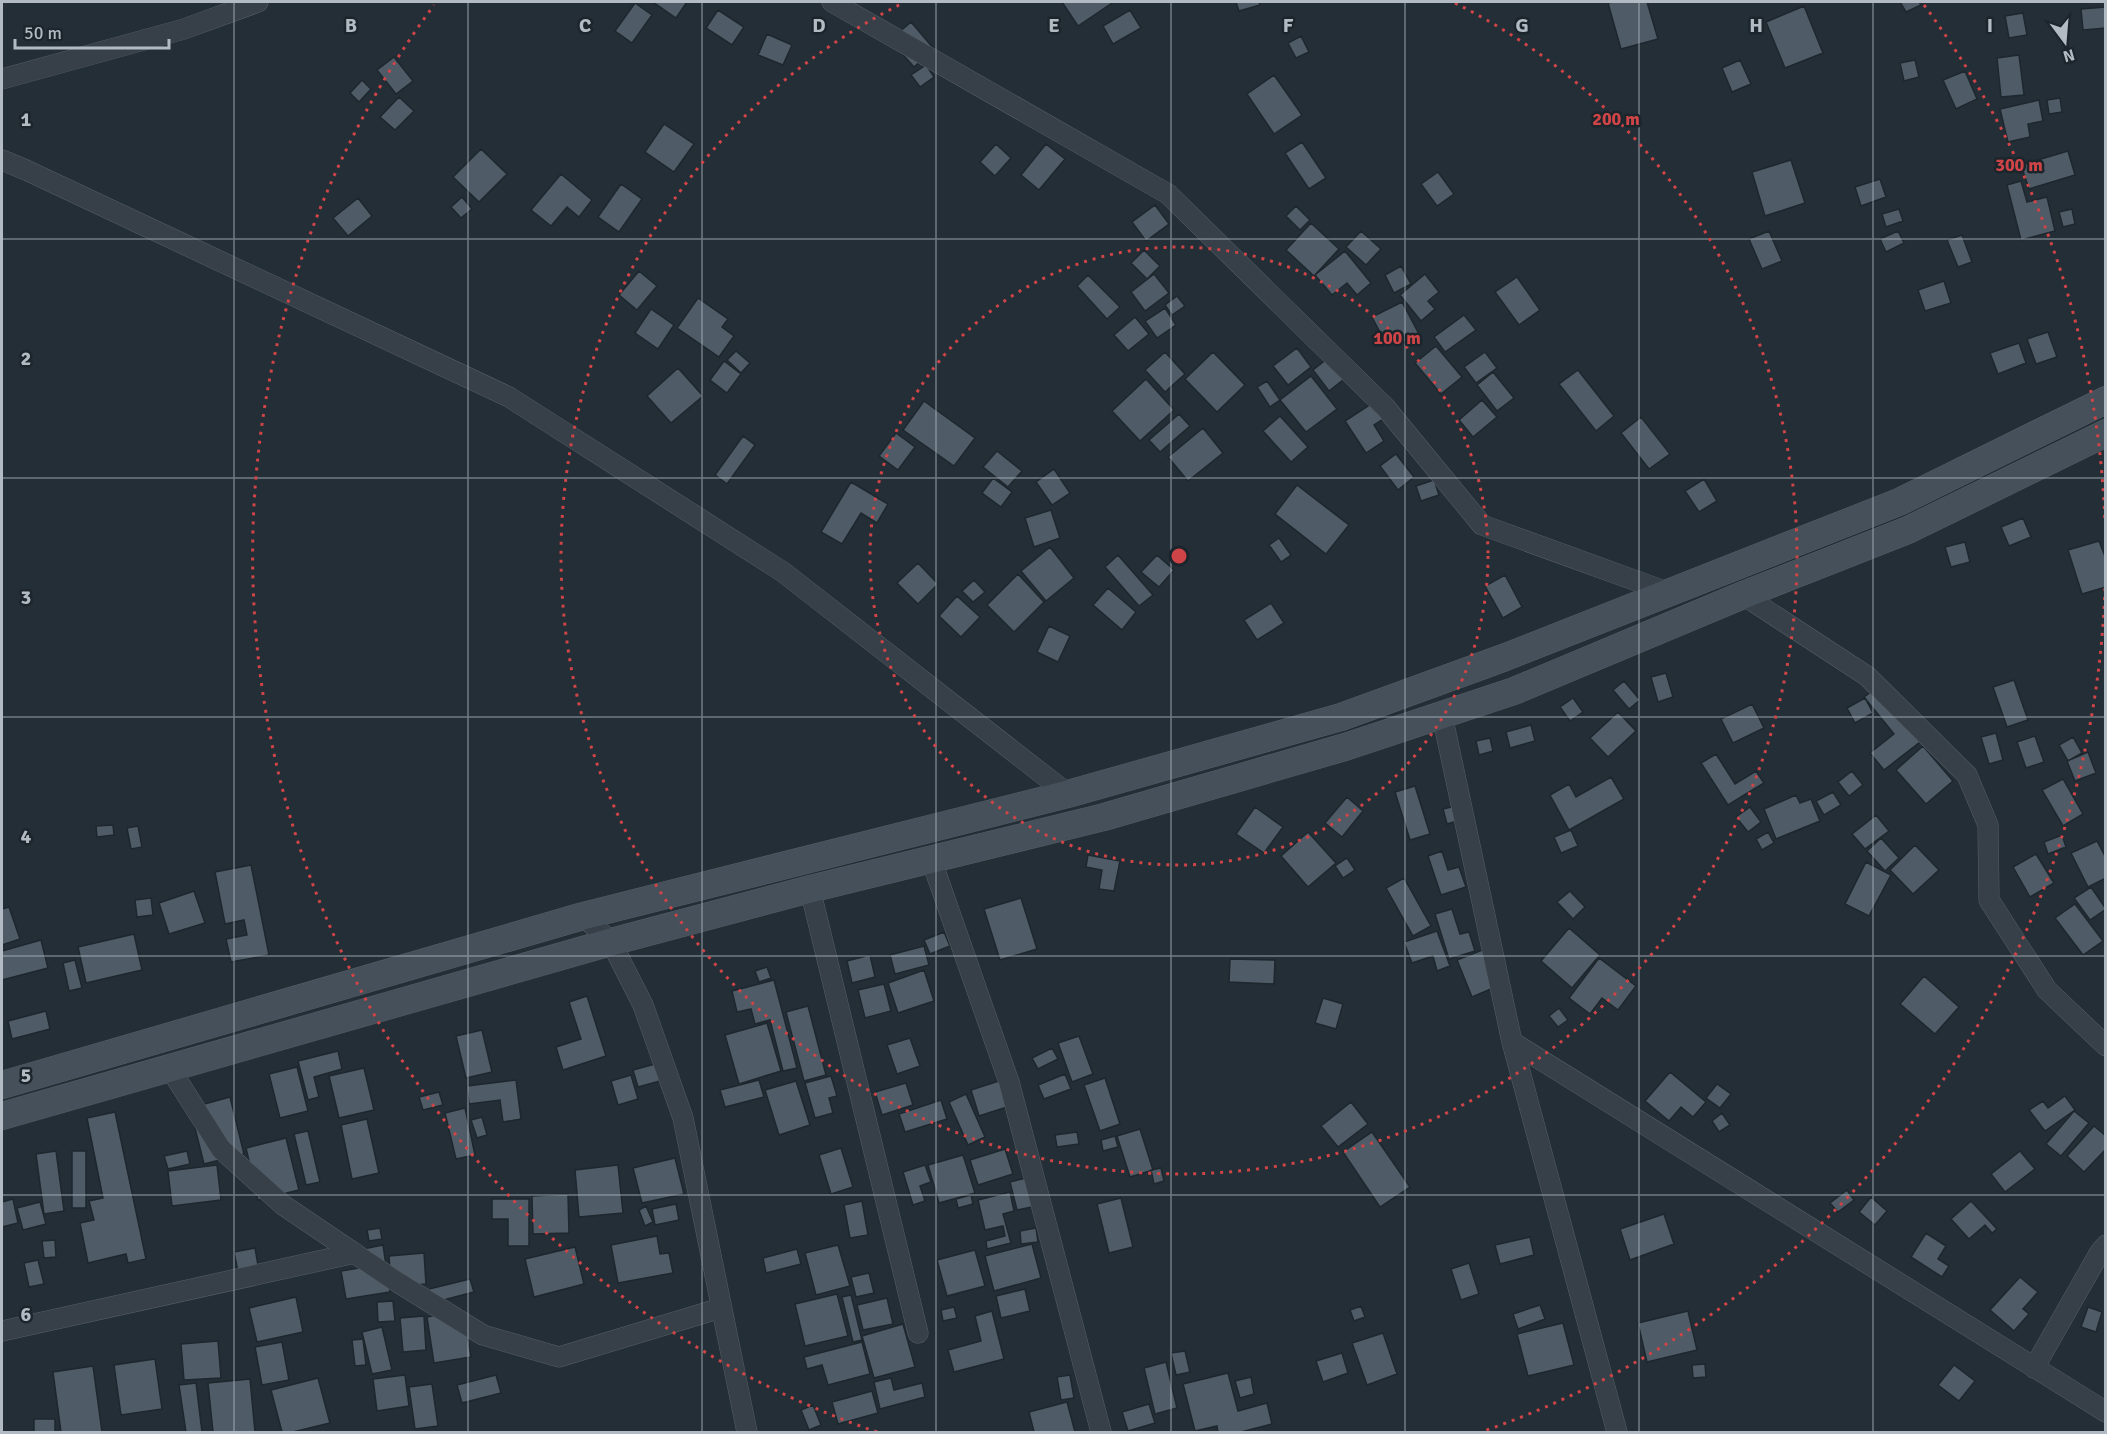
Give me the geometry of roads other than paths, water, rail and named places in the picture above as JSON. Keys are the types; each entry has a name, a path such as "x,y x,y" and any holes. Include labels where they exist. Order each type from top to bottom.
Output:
{"main road":[{"path":"2,1085 583,916 1068,794 1341,717 1503,658 1899,501 2106,400"},
{"path":"2,1116 611,942 810,889 1104,817 1345,747 1514,691 1743,595 1908,530 2106,433"}],"street":[{"path":"2,79 184,29 258,2"},
{"path":"832,2 1168,194 1385,407 1482,525 1667,592"},
{"path":"2,160 509,397 783,572 1068,794"},
{"path":"1743,595 1867,676 1967,775 1988,825 1989,900 2047,990 2106,1046"},
{"path":"1442,715 1512,1042 1617,1432"},
{"path":"932,859 1009,1082 1101,1432"},
{"path":"810,889 918,1333"},
{"path":"583,916 611,942 643,1005 683,1119 747,1432"},
{"path":"1512,1042 2106,1412"},
{"path":"169,1067 221,1149 283,1205 483,1335 559,1357 720,1308"},
{"path":"2034,1368 2100,1251 2106,1245"},
{"path":"2,1331 355,1253"}]}
